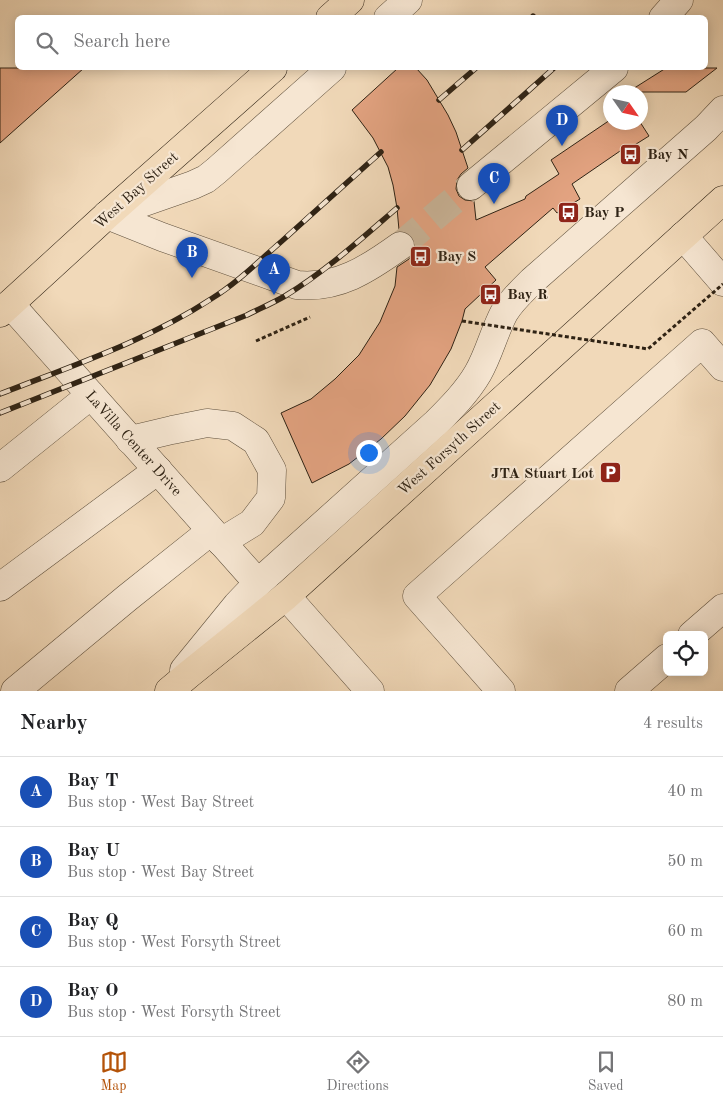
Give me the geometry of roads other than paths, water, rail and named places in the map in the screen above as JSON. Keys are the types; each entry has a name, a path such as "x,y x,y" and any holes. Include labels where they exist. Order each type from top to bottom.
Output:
{"main road":[{"path":"333,15 350,0"},
{"name":"West Bay Street","path":"5,308 272,70"},
{"name":"West Forsyth Street","path":"168,691 286,596 723,200"}],"street":[{"path":"391,15 408,0"},
{"path":"666,15 679,0"},
{"path":"107,215 206,179 330,70"},
{"path":"471,186 612,70"},
{"path":"168,691 258,583 452,407 478,373 505,312 532,281 706,128 723,110"},
{"path":"107,215 162,237 297,285 322,286 348,277 374,265 400,246"},
{"path":"682,236 723,283"},
{"name":"LaVilla Center Drive","path":"5,308 91,395 258,583"},
{"path":"494,689 417,596 702,343 723,367"},
{"path":"0,468 91,395"},
{"path":"15,691 127,598 216,536 252,523 271,498 272,470 256,440 233,426 207,423 130,440"},
{"path":"0,586 158,470"},
{"path":"286,596 370,691"},
{"path":"697,631 723,608"},
{"path":"629,691 663,661"}],"tunnel":[{"path":"400,246 471,186"}],"railway":[{"path":"439,100 474,70"},
{"path":"462,150 552,70"},
{"path":"0,394 135,340 161,328 211,299 248,272 381,152"},
{"path":"0,413 247,315 276,301 329,265 397,208"}],"place":[{"name":"Bay O","path":"562,146"},
{"name":"Bay N","path":"631,154"},
{"name":"Bay Q","path":"494,204"},
{"name":"Bay P","path":"568,212"},
{"name":"Bay S","path":"421,256"},
{"name":"Bay U","path":"192,278"},
{"name":"Bay R","path":"491,294"},
{"name":"Bay T","path":"274,295"},
{"name":"JTA Stuart Lot","path":"610,473"}]}
